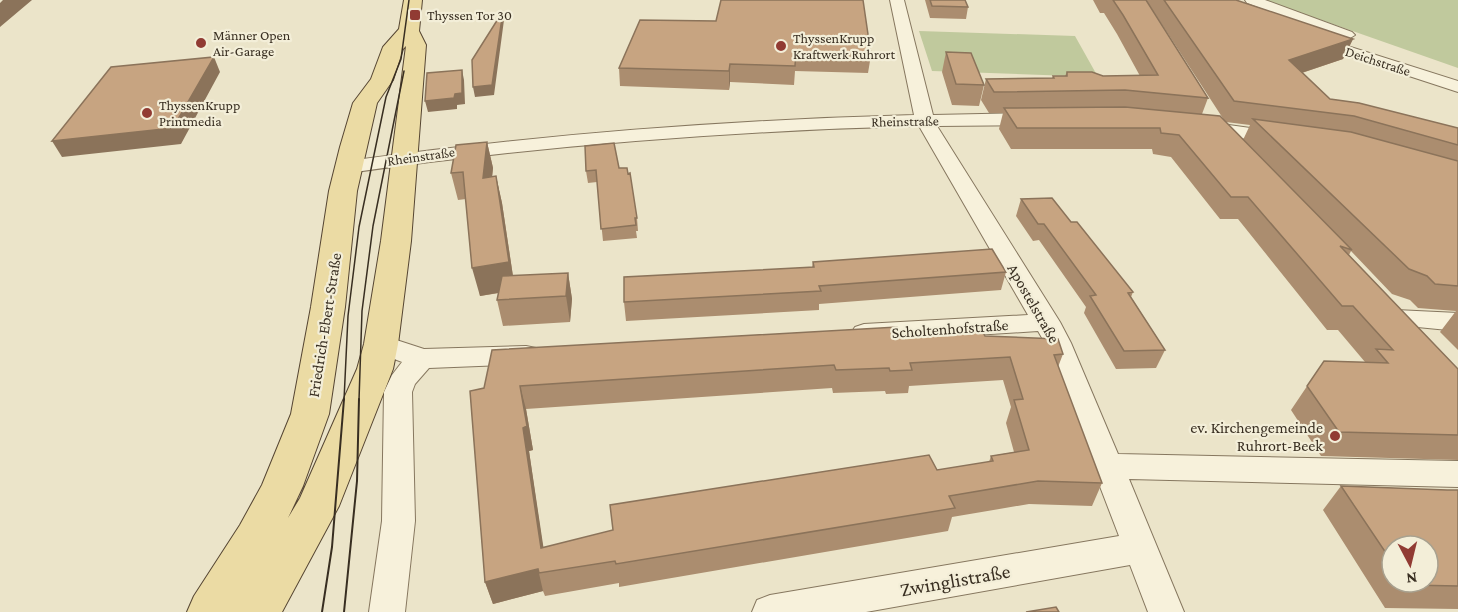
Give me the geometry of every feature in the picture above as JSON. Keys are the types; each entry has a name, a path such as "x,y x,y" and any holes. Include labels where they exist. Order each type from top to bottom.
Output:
{"main road":[{"path":"257,612 318,506 375,369 381,344 396,241 416,45 409,31 413,0"},
{"name":"Friedrich-Ebert-Straße","path":"211,612 282,486 310,414 328,307 345,179 365,103 382,80 393,47 409,31"}],"street":[{"name":"Apostelstraße","path":"897,0 925,121 1047,321 1058,343 1166,612"},
{"path":"1252,0 1458,76"},
{"name":"Deichstraße","path":"1300,35 1458,87"},
{"path":"1396,68 1411,65 1415,60"},
{"path":"1206,109 1218,129 1242,155"},
{"name":"Rheinstraße","path":"345,179 404,159 470,149 801,123 1059,119"},
{"path":"1177,124 1297,140"},
{"path":"1419,342 1388,309 1458,322"},
{"name":"Scholtenhofstraße","path":"845,335 1047,321"},
{"path":"381,344 422,359 548,354"},
{"path":"387,612 398,524 400,474 398,394 403,380 422,359"},
{"path":"1108,466 1458,474"},
{"name":"Zwinglistraße","path":"770,612 1140,548"}],"green space":[{"path":"1264,0 1458,0 1458,68"},
{"path":"919,31 1075,36 1098,77 932,71"}],"building":[{"name":"ThyssenKrupp Kraftwerk Ruhrort","path":"721,0 863,0 871,55 796,52 795,66 730,64 729,71 619,68 640,20 716,21"},
{"path":"930,0 965,0 968,7 932,6"},
{"path":"1113,0 1146,0 1208,98 1125,90 994,92 986,79 1054,78 1053,76 1067,76 1067,72 1092,72 1103,76 1158,75"},
{"path":"1164,0 1236,0 1353,39 1289,60 1330,99 1359,103 1458,128 1458,145 1354,116 1234,101"},
{"path":"503,11 492,85 473,87 472,60"},
{"path":"946,52 971,53 984,85 956,84"},
{"name":"ThyssenKrupp Printmedia","path":"214,57 173,128 52,141 111,67"},
{"path":"462,70 462,93 455,94 454,98 425,101 427,73"},
{"path":"1125,107 1220,116 1352,250 1340,246 1458,369 1458,435 1339,432 1307,386 1324,361 1388,363 1376,349 1393,350 1353,306 1342,306 1248,197 1231,197 1179,135 1161,133 1160,128 1017,128 1004,108"},
{"path":"1253,119 1351,132 1458,161 1458,286 1435,284 1427,276 1409,269"},
{"path":"487,142 483,178 496,176 509,262 472,268 463,172 451,173 456,145"},
{"path":"614,143 619,168 627,168 628,174 630,173 636,225 601,229 596,170 586,171 585,146"},
{"path":"1052,198 1071,222 1077,222 1133,292 1128,293 1165,350 1124,351 1090,296 1096,295 1044,224 1038,224 1021,199"},
{"path":"992,249 1006,272 819,286 821,291 624,302 624,277 814,267 813,262"},
{"path":"568,273 566,296 497,300 502,276"},
{"path":"897,327 899,333 981,329 985,336 1058,339 1063,354 1054,355 1102,483 1038,481 949,496 955,508 616,564 615,561 539,573 538,569 485,582 470,391 484,388 492,350","holes":["1010,357 1023,399 1014,400 1029,450 991,456 993,461 937,470 929,455 610,505 613,530 541,548 523,428 527,426 520,386 834,365 836,370 889,368 890,371 912,370 910,363"]},
{"path":"1341,486 1458,490 1458,586 1440,586 1440,534 1380,534 1380,544"},
{"path":"1056,607 1059,612 1026,612"}],"tram line":[{"path":"344,400 348,316 359,227 386,97 401,59 409,0"},
{"path":"359,400 362,311 373,226 404,71"},
{"path":"322,612 332,547 344,399"},
{"path":"344,612 357,481 359,399"}],"place":[{"name":"Thyssen Tor 30","path":"415,15"},
{"name":"Männer Open Air-Garage","path":"201,43"},
{"name":"ThyssenKrupp Kraftwerk Ruhrort","path":"781,46"},
{"name":"ThyssenKrupp Printmedia","path":"147,113"},
{"name":"ev. Kirchengemeinde Ruhrort-Beek","path":"1335,436"}]}
